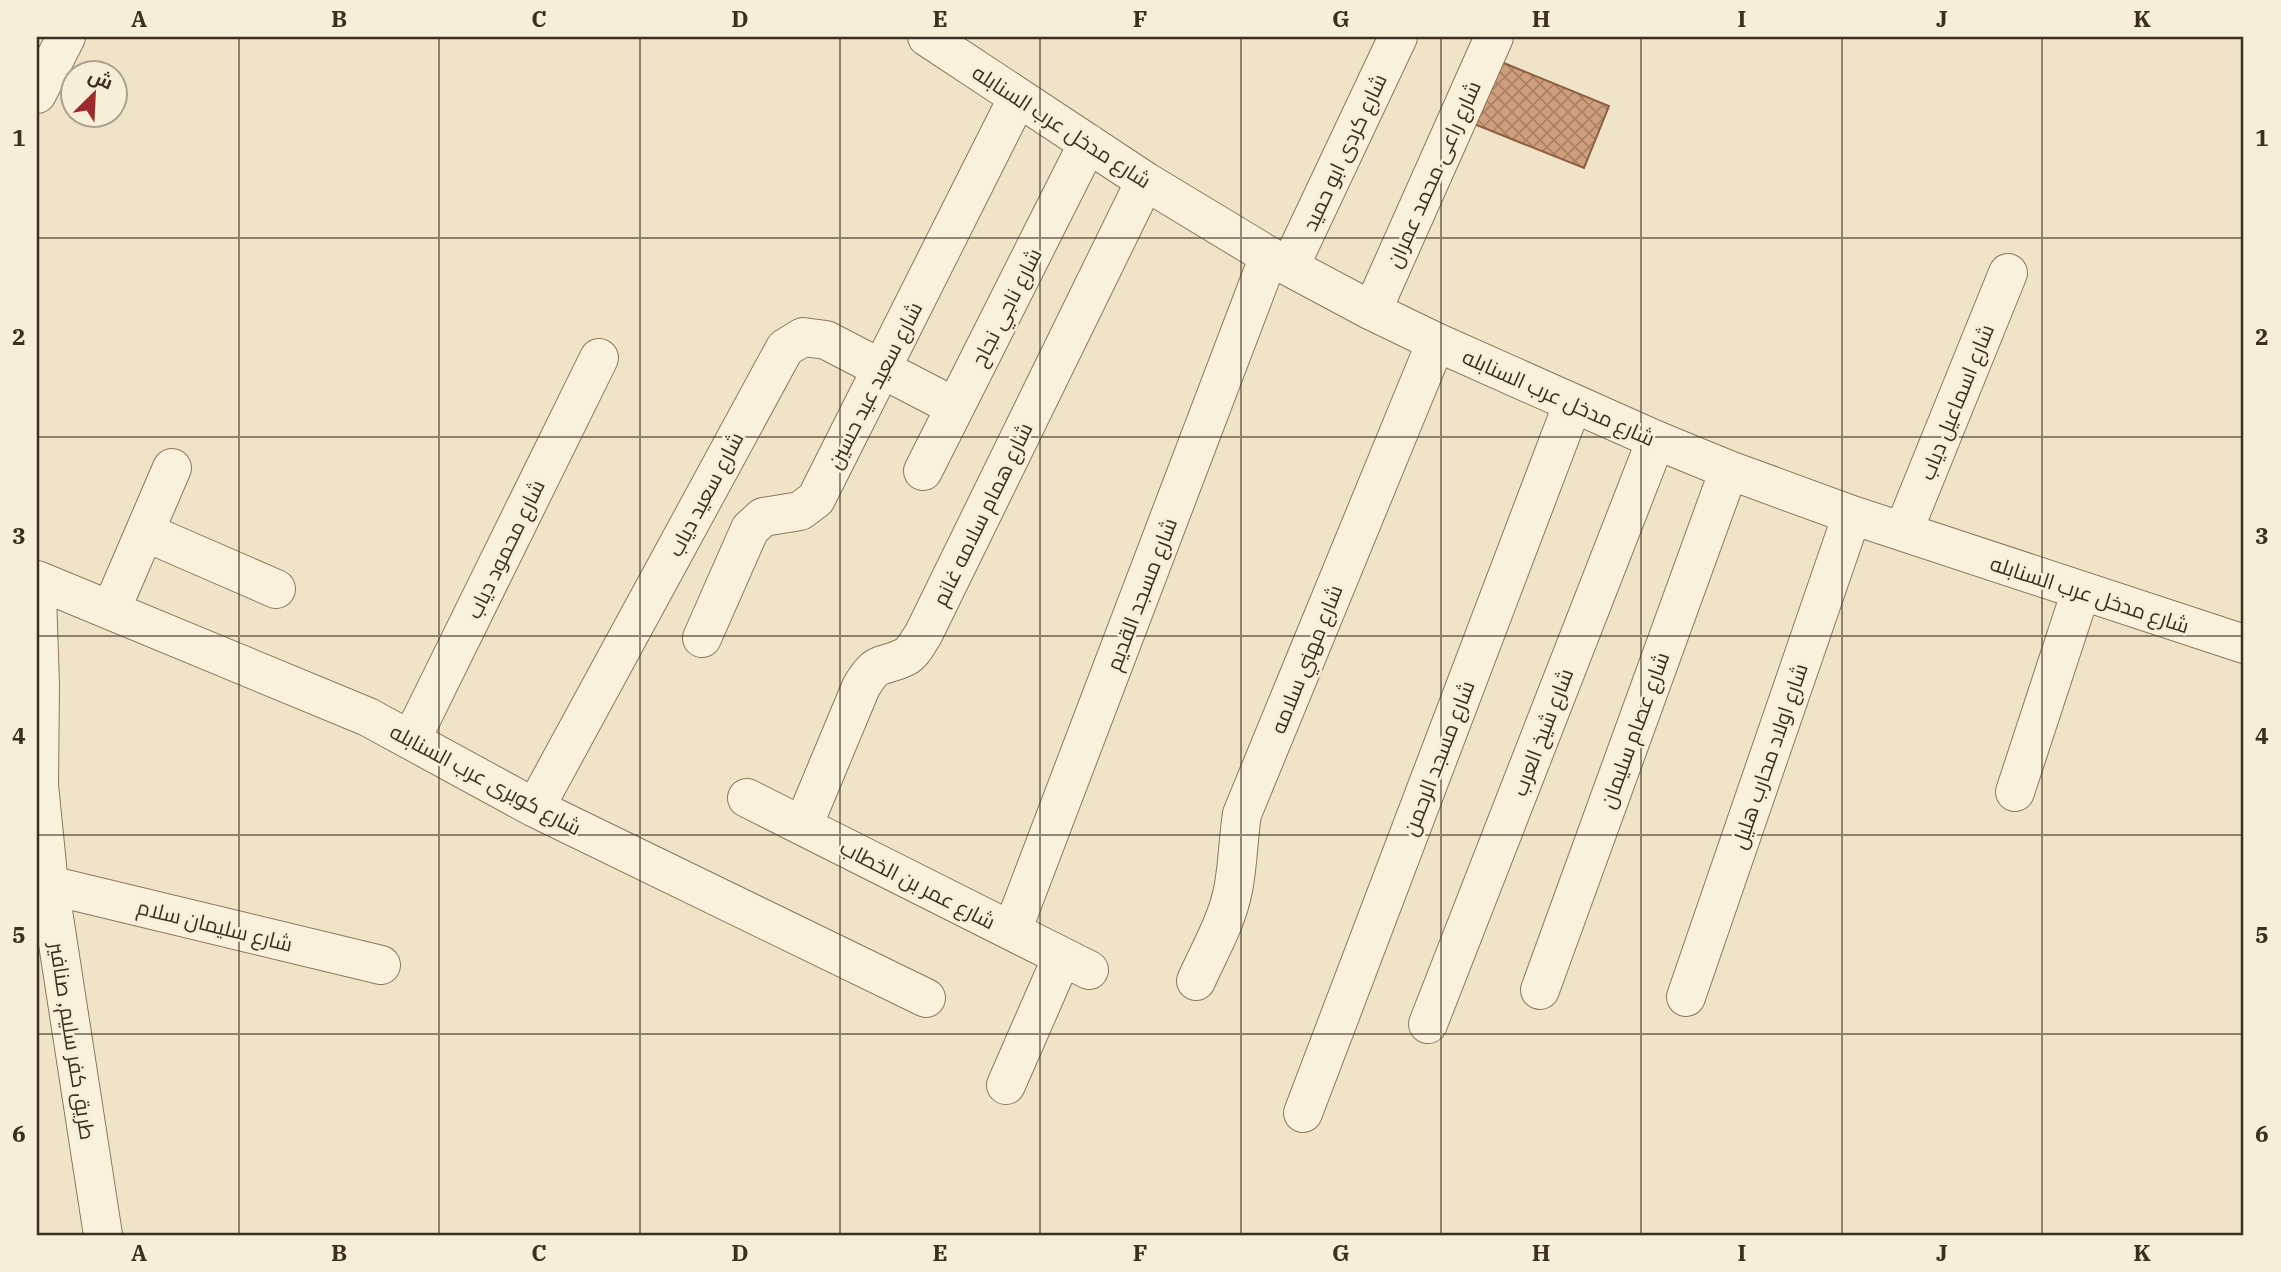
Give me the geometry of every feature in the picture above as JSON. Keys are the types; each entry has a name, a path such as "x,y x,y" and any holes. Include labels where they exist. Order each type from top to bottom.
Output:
{"street":[{"path":"37,94 65,37"},
{"name":"شارع مدخل عرب السنابله","path":"927,37 1145,181 1279,262 1436,342 1729,470 1852,515 2244,644"},
{"name":"شارع كردى ابو حميد","path":"1279,262 1398,37"},
{"name":"شارع راعى محمد عمران","path":"1372,311 1494,37"},
{"name":"شارع سعيد عيد حسين","path":"702,638 750,529 763,517 800,511 816,499 1018,97"},
{"name":"شارع ناجي نجاح","path":"923,471 1088,143"},
{"name":"شارع همام سلامه غانم","path":"803,826 870,671 908,656 923,635 1145,181"},
{"name":"شارع مسجد القديم","path":"1012,931 1279,262"},
{"name":"شارع اسماعيل دياب","path":"1903,532 2008,273"},
{"name":"شارع سعيد دياب","path":"535,808 785,348 803,337 826,340 955,407"},
{"name":"شارع مهني سلامه","path":"1196,981 1227,911 1233,890 1242,814 1436,342"},
{"name":"شارع محمود دياب","path":"411,740 599,358"},
{"name":"شارع مسجد الرحمن","path":"1303,1113 1573,403"},
{"name":"شارع شيخ العرب","path":"1428,1024 1656,440"},
{"path":"111,610 172,468"},
{"name":"شارع عصام سليمان","path":"1540,990 1729,470"},
{"name":"شارع اولاد محارب هليل","path":"1686,997 1852,515"},
{"path":"145,532 276,589"},
{"name":"شارع كوبرى عرب السنابله","path":"37,580 368,717 535,808 926,998"},
{"path":"2015,792 2081,591"},
{"name":"طريق كفر سليم, صنافير","path":"37,595 39,785 49,885 103,1235"},
{"name":"شارع عمر بن الخطاب","path":"747,798 1076,963 1006,1085"},
{"name":"شارع سليمان سلام","path":"49,885 382,965"}],"building":[{"path":"1499,61 1609,106 1584,168 1474,124"}]}
